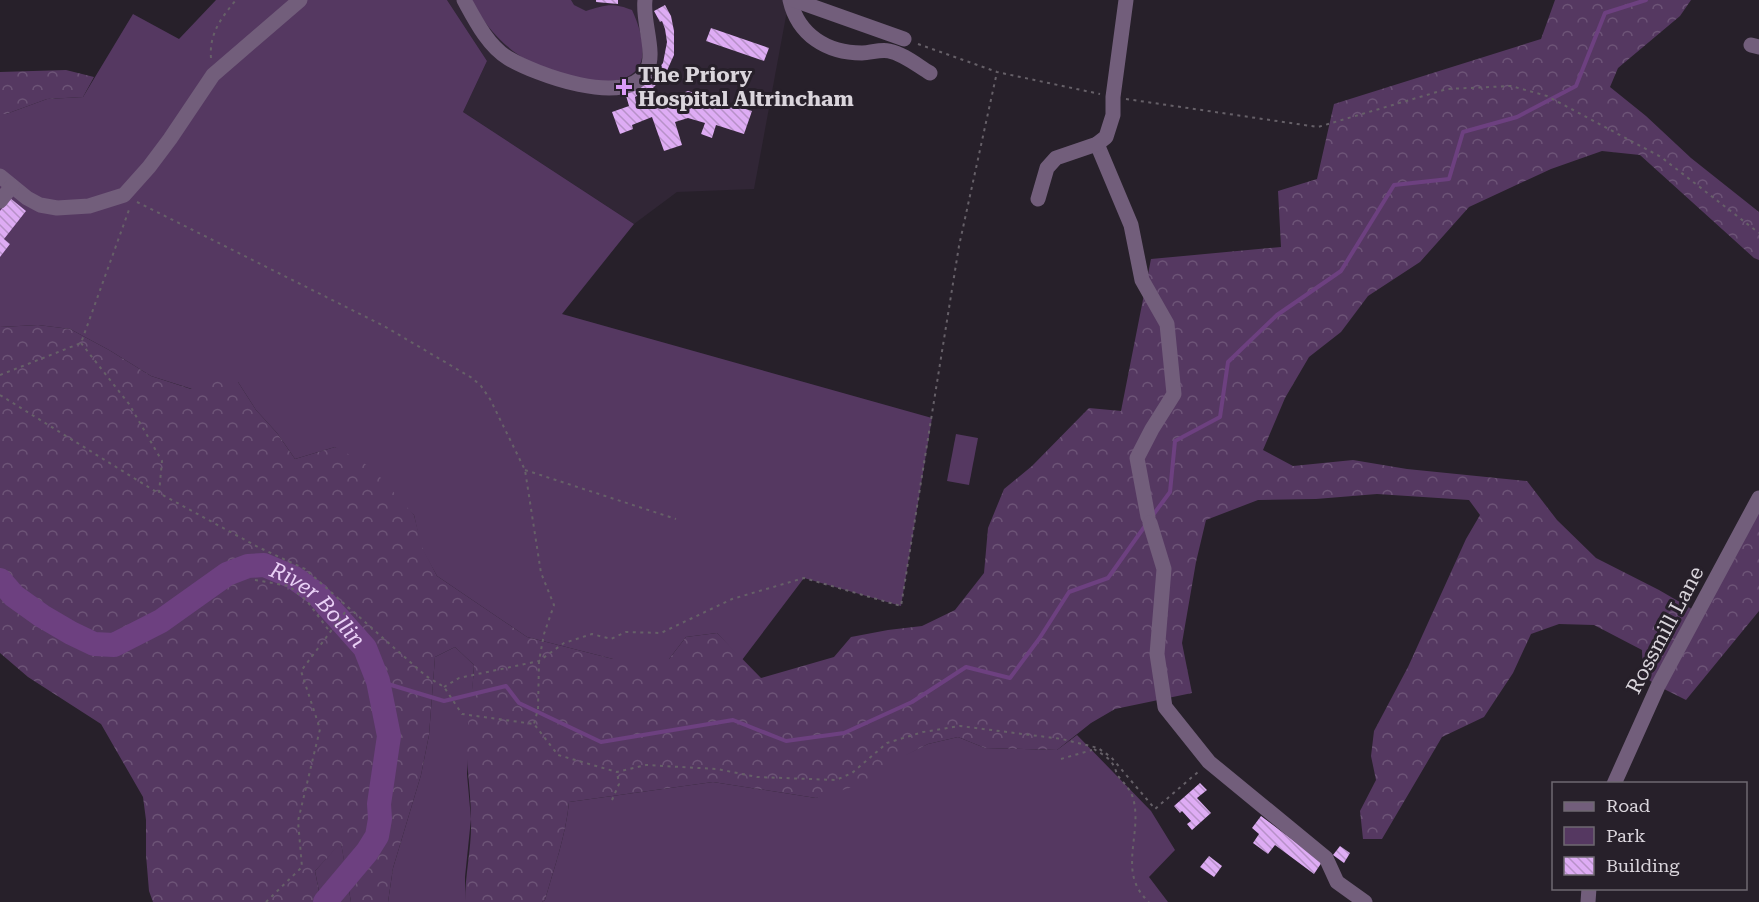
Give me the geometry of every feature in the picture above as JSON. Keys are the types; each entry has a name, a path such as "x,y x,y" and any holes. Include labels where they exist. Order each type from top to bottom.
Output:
{"street":[{"path":"0,201 6,181 40,205 57,208 89,206 124,195 163,148 213,75 300,0"},
{"path":"464,0 493,46 508,58 559,80 604,88 635,83 644,76 649,66 650,51 645,21 645,0"},
{"path":"792,0 904,39"},
{"path":"792,0 798,21 820,44 848,52 889,51 930,73"},
{"path":"1038,199 1047,168 1056,158 1097,144 1106,137 1113,114 1113,97 1126,0"},
{"path":"1097,144 1131,225 1142,280 1167,324 1174,394 1137,458 1149,520 1164,569 1157,654 1165,707 1209,762 1326,858 1337,882 1365,902"},
{"name":"Rossmill Lane","path":"1614,782 1658,686 1759,498"}],"path":[{"path":"213,75 210,50 213,34 222,17 236,0"},
{"path":"904,39 997,72 1113,97 1318,127 1447,89 1511,86 1547,96 1661,157 1759,233"},
{"path":"444,687 459,678 539,661 564,643 592,634 611,639 626,632 661,633 732,599 804,578 901,606 959,246 997,72"},
{"path":"0,375 81,343 133,200 384,326 472,378 490,399 525,470 541,573 554,605 544,634 539,661 538,709 534,724"},
{"path":"81,343 129,404 162,461 159,493"},
{"path":"0,395 159,493 258,548 305,569 426,676 444,687 462,714 534,724 558,754 617,772 646,765 717,769 757,777 836,780 852,773 887,743 923,732 960,726 1062,739 1098,748 1111,757 1155,809 1209,762"},
{"path":"525,470 676,519"},
{"path":"255,580 289,586 307,601 330,632"},
{"path":"266,902 302,867 298,821 320,729 301,671 348,607"},
{"path":"1061,759 1098,748"},
{"path":"1094,749 1113,764 1131,794 1135,826 1132,870 1135,884 1141,895 1149,902"},
{"path":"612,800 619,784 617,772"}],"shaded area":[{"name":"The Priory Hospital Altrincham","path":"447,0 789,0 754,189 677,192 634,224 463,112 487,61"}],"green space":[{"path":"216,0 447,0 487,61 463,112 634,224 562,314 932,418 901,606 804,578 742,660 717,633 686,637 669,659 613,659 527,637 437,576 421,547 414,515 335,447 295,459 277,433 256,410 238,382 192,389 151,376 70,329 38,325 0,327 0,114 6,114 47,99 83,97 133,14 179,39"},
{"path":"471,0 571,0 574,5 586,11 609,5 632,10 641,36 642,59 638,68 630,75 618,80 572,78 530,62 510,49 488,26"},
{"path":"1555,0 1691,0 1680,16 1618,68 1610,87 1646,116 1691,158 1759,212 1759,260 1754,258 1640,155 1602,151 1551,169 1469,207 1420,262 1368,296 1341,332 1309,357 1285,398 1263,450 1293,466 1353,460 1407,469 1527,481 1557,520 1596,558 1697,612 1759,498 1759,611 1686,700 1643,676 1642,650 1594,625 1559,624 1531,634 1513,673 1484,717 1442,737 1382,839 1363,839 1360,811 1376,780 1371,756 1374,731 1408,667 1466,539 1480,515 1469,500 1377,494 1316,499 1258,500 1206,520 1182,643 1192,693 1115,709 1091,723 1057,750 985,748 958,737 928,744 895,761 856,786 816,798 713,782 569,802 559,851 545,900 542,902 465,902 471,829 467,740 474,665 455,647 435,657 429,735 421,775 393,868 388,902 351,902 341,843 315,871 321,902 153,902 149,891 143,797 101,724 28,677 0,653 0,327 38,325 70,329 151,376 191,389 208,376 238,382 256,410 277,433 295,459 335,447 363,462 381,478 414,515 422,547 437,576 527,637 613,659 669,659 686,637 717,633 761,678 834,657 851,637 922,626 955,610 984,573 988,528 1004,489 1032,466 1089,408 1121,411 1151,259 1281,247 1278,191 1317,179 1334,104 1541,39"},
{"path":"66,70 94,77 83,97 47,99 6,114 0,114 0,72"},
{"path":"956,434 978,438 969,485 947,481"},
{"path":"455,647 474,665 467,774 471,819 465,877 465,902 388,902 393,868 421,775 429,735 435,657"},
{"path":"1077,735 1151,811 1175,850 1149,877 1168,902 542,902 545,900 559,851 569,802 713,782 816,798 928,744 958,737 985,748 1057,750"},
{"path":"341,842 351,902 321,902 315,871"}],"building":[{"path":"596,0 618,0 618,4 596,2"},
{"path":"665,5 671,16 674,31 674,55 665,75 653,88 635,97 636,103 663,92 665,99 688,91 752,111 744,134 716,125 712,138 701,134 705,123 688,118 675,122 682,145 664,151 652,117 632,125 633,129 620,134 612,112 629,106 625,92 643,85 663,63 667,42 665,29 654,11"},
{"path":"711,28 769,48 764,61 706,41"},
{"path":"10,198 26,211 4,239 10,244 0,257 0,211"},
{"path":"1200,783 1207,790 1197,798 1211,813 1192,830 1187,824 1191,821 1174,806"},
{"path":"1261,816 1322,862 1314,874 1275,845 1268,854 1253,843 1259,834 1252,828"},
{"path":"1340,846 1350,853 1344,863 1333,855"},
{"path":"1209,856 1222,866 1214,877 1200,867"}],"waterway":[{"path":"1153,515 1170,492 1175,441 1220,417 1228,362 1277,315 1341,271 1394,185 1449,179 1463,132 1517,117 1576,86 1605,13 1646,0"},
{"path":"378,681 444,701 506,686 519,703 601,742 733,720 786,741 844,733 912,702 966,667 1010,678 1039,639 1069,592 1108,578 1145,526"},
{"name":"River Bollin","path":"0,580 14,596 71,633 94,644 114,645 161,621 227,574 248,566 264,565 293,577 317,594 365,648 378,681 389,736 379,804 380,819 377,836 367,852 325,902"}],"place":[{"name":"The Priory Hospital Altrincham","path":"624,87"}]}
